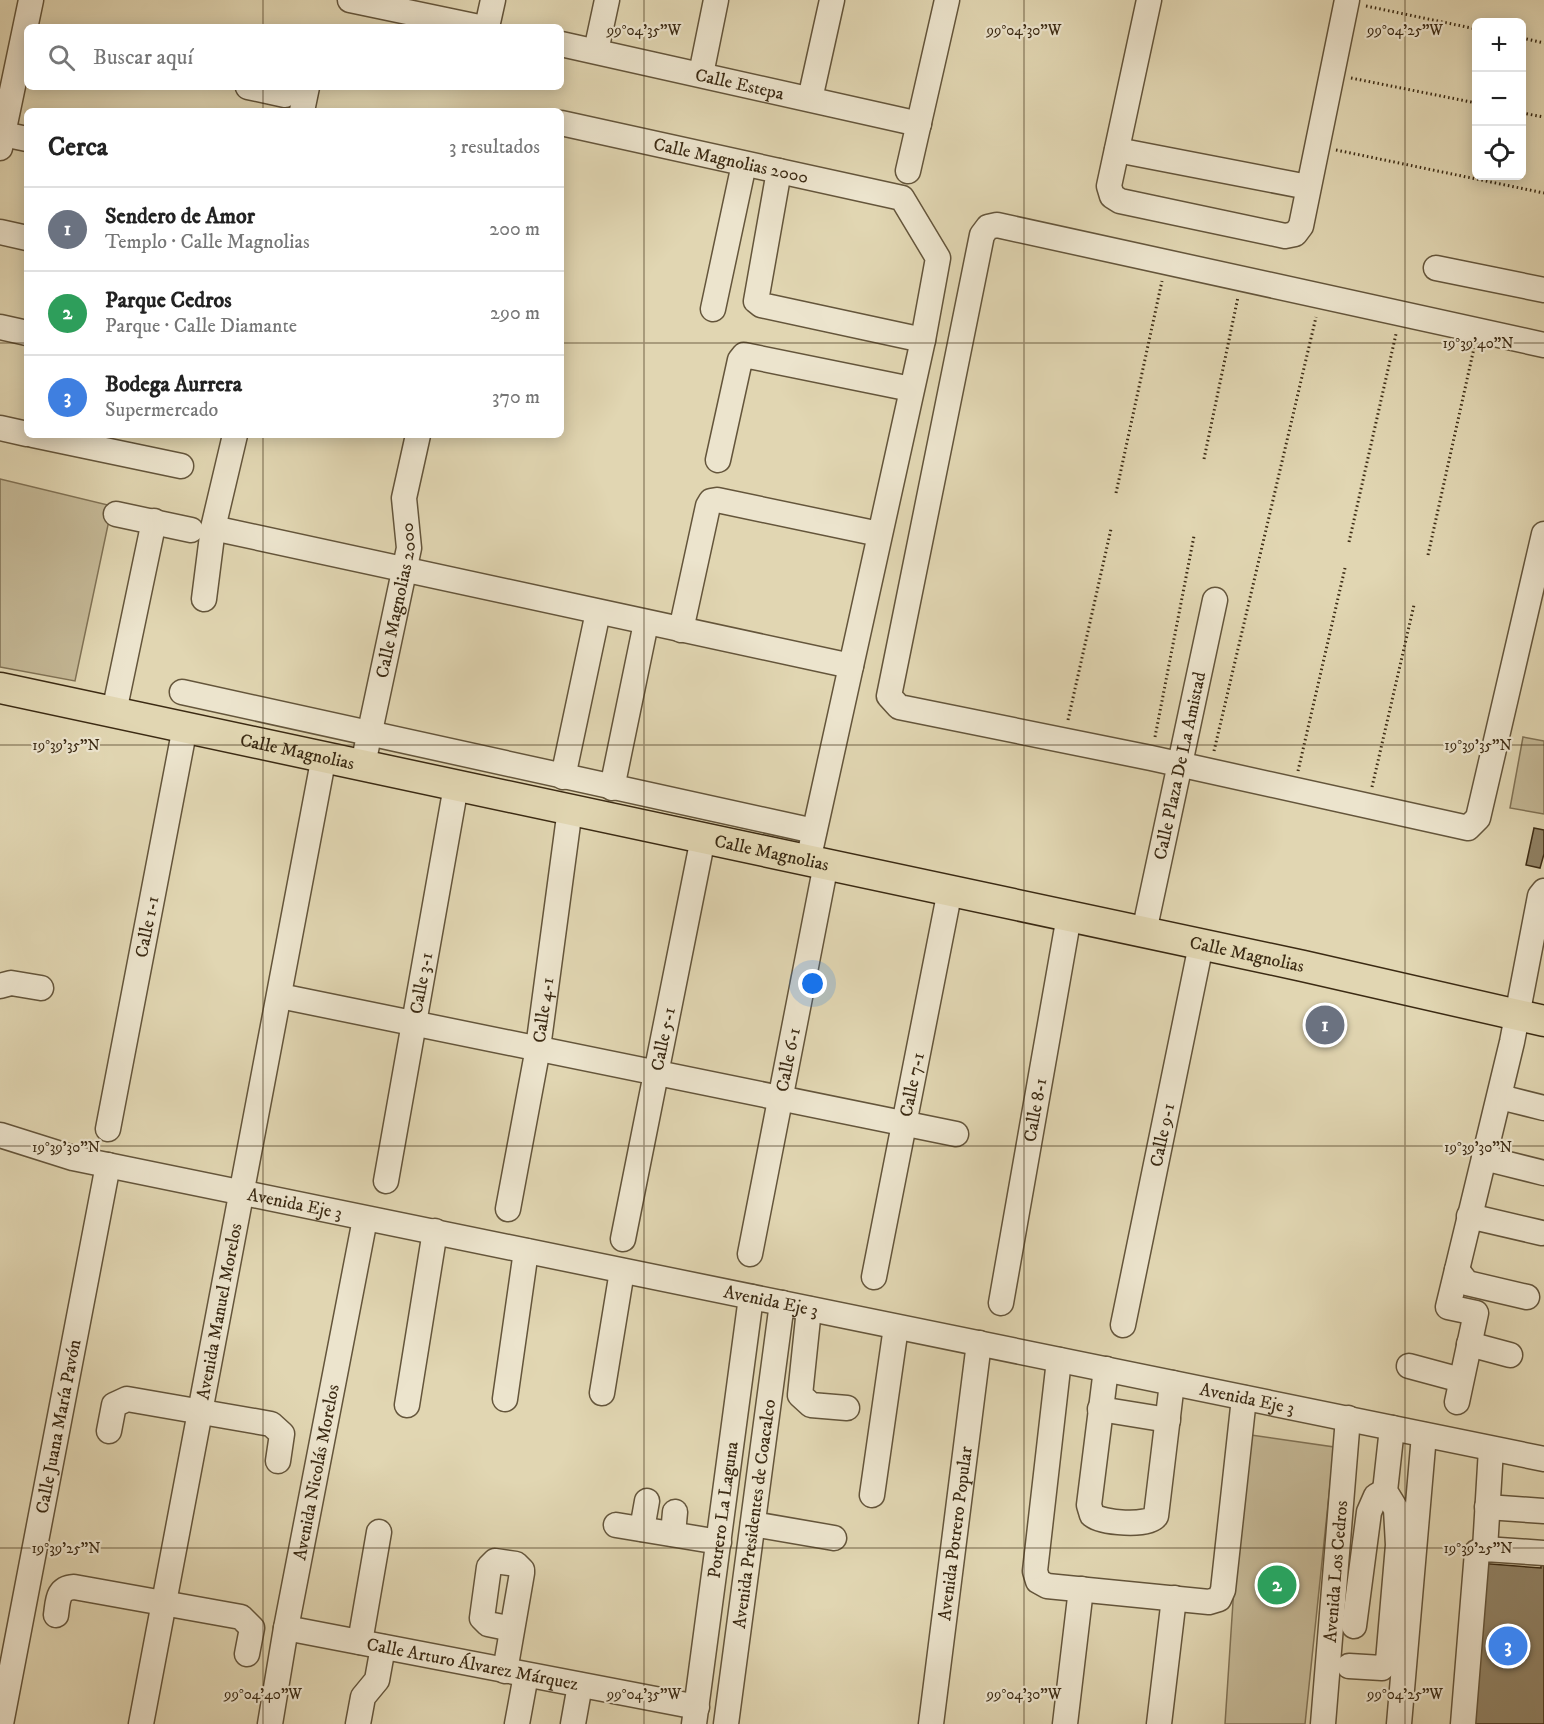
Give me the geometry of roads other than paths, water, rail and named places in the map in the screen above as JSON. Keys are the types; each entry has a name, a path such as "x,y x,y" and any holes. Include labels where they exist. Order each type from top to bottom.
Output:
{"main road":[{"name":"Calle Magnolias","path":"0,688 950,890 1531,1018"}],"street":[{"path":"27,24 31,0"},
{"path":"350,0 383,3 467,24"},
{"path":"488,24 493,0"},
{"path":"596,51 607,0"},
{"path":"701,74 716,0"},
{"path":"810,99 832,0"},
{"path":"908,171 947,0"},
{"path":"1149,0 1109,186 1115,199 1285,236 1299,231 1347,1"},
{"path":"24,42 2,141 24,139"},
{"name":"Calle Estepa","path":"564,45 918,124"},
{"path":"262,90 298,98"},
{"name":"Calle Magnolias 2000","path":"564,124 902,198"},
{"path":"1117,150 1308,187"},
{"path":"713,309 744,164"},
{"path":"779,171 755,295 756,301 761,305 923,340"},
{"name":"Calle 6-1","path":"750,1254 781,1100 817,863 814,831 923,340 938,258 902,198"},
{"path":"1544,345 1321,294 997,225 988,227 982,236 889,696 898,706 1179,764 1367,808 1463,828 1473,826 1479,818 1544,534"},
{"path":"0,232 24,237"},
{"path":"1436,268 1544,290"},
{"path":"0,327 24,332"},
{"path":"718,460 740,360 744,355 911,389"},
{"path":"0,428 24,433"},
{"path":"47,438 181,466"},
{"path":"204,599 202,529 234,438"},
{"name":"Calle Magnolias 2000","path":"363,765 405,570 409,540 404,498 417,438"},
{"path":"681,630 711,501 717,500 879,534"},
{"path":"116,514 405,570 851,666"},
{"path":"114,712 154,521"},
{"name":"Calle Plaza De La Amistad","path":"1144,932 1215,600"},
{"path":"563,777 598,612"},
{"path":"612,788 646,623"},
{"path":"182,692 814,831"},
{"name":"Calle 1-1","path":"108,1129 185,727"},
{"name":"Avenida Manuel Morelos","path":"141,1724 324,756"},
{"name":"Calle 3-1","path":"386,1180 456,786"},
{"name":"Calle 4-1","path":"508,1209 538,1048 570,810"},
{"name":"Calle 5-1","path":"623,1239 703,838"},
{"name":"Calle 7-1","path":"874,1277 950,890"},
{"path":"1409,1366 1459,1391 1476,1313 1448,1307 1500,1097 1531,1018 1540,896 1544,891"},
{"name":"Calle 8-1","path":"1001,1303 1069,916"},
{"name":"Calle 9-1","path":"1123,1325 1201,945"},
{"path":"0,987 11,983 41,988"},
{"path":"280,996 956,1134"},
{"path":"1500,1097 1544,1108"},
{"name":"Avenida Eje 3","path":"0,1135 46,1151 108,1165 1544,1460"},
{"path":"1484,1158 1544,1173"},
{"name":"Calle Juana María Pavón","path":"0,1724 7,1660 108,1165"},
{"path":"1469,1216 1542,1233"},
{"name":"Avenida Nicolás Morelos","path":"270,1724 286,1628 365,1219"},
{"path":"406,1405 435,1231"},
{"path":"505,1399 526,1251"},
{"path":"1456,1270 1467,1283 1527,1297"},
{"path":"602,1393 622,1271"},
{"name":"Potrero La Laguna","path":"695,1716 751,1297"},
{"name":"Avenida Presidentes de Coacalco","path":"726,1724 782,1303"},
{"path":"809,1309 800,1395 811,1405 847,1408"},
{"path":"872,1495 896,1327"},
{"name":"Avenida Potrero Popular","path":"931,1724 979,1343"},
{"path":"1469,1344 1510,1355"},
{"path":"1059,1359 1035,1571 1038,1581 1047,1586 1209,1602 1219,1599 1223,1590 1244,1398"},
{"path":"1106,1369 1089,1505 1092,1515 1101,1519 1144,1523 1156,1516 1172,1383"},
{"path":"109,1431 114,1405 122,1399 276,1425 282,1439 278,1461"},
{"path":"1100,1409 1168,1420"},
{"name":"Avenida Los Cedros","path":"1323,1724 1348,1419"},
{"path":"1349,1666 1379,1668 1387,1664 1398,1545 1396,1509 1385,1491 1392,1428"},
{"path":"1399,1724 1424,1435"},
{"path":"1485,1549 1491,1449"},
{"path":"1354,1626 1356,1593 1370,1505 1376,1496 1385,1491"},
{"path":"642,1529 647,1501"},
{"path":"1487,1507 1544,1511"},
{"path":"616,1525 642,1529 674,1523 718,1542"},
{"path":"753,1524 834,1538"},
{"path":"360,1642 379,1532"},
{"path":"1363,1543 1398,1545"},
{"path":"1463,1724 1475,1556 1478,1551 1485,1549 1544,1553"},
{"path":"56,1615 60,1593 69,1587 164,1602 246,1620 252,1628 247,1654"},
{"path":"1065,1724 1081,1589"},
{"path":"1356,1593 1392,1595"},
{"path":"1159,1724 1174,1598"},
{"name":"Calle Arturo Álvarez Márquez","path":"286,1628 580,1685 695,1716"},
{"path":"512,1629 517,1724"},
{"path":"358,1724 363,1697 377,1680 383,1647"},
{"path":"573,1724 580,1685"}],"place":[{"name":"Sendero de Amor","path":"1325,1025"},
{"name":"Parque Cedros","path":"1277,1585"},
{"name":"Bodega Aurrera","path":"1508,1646"}]}
